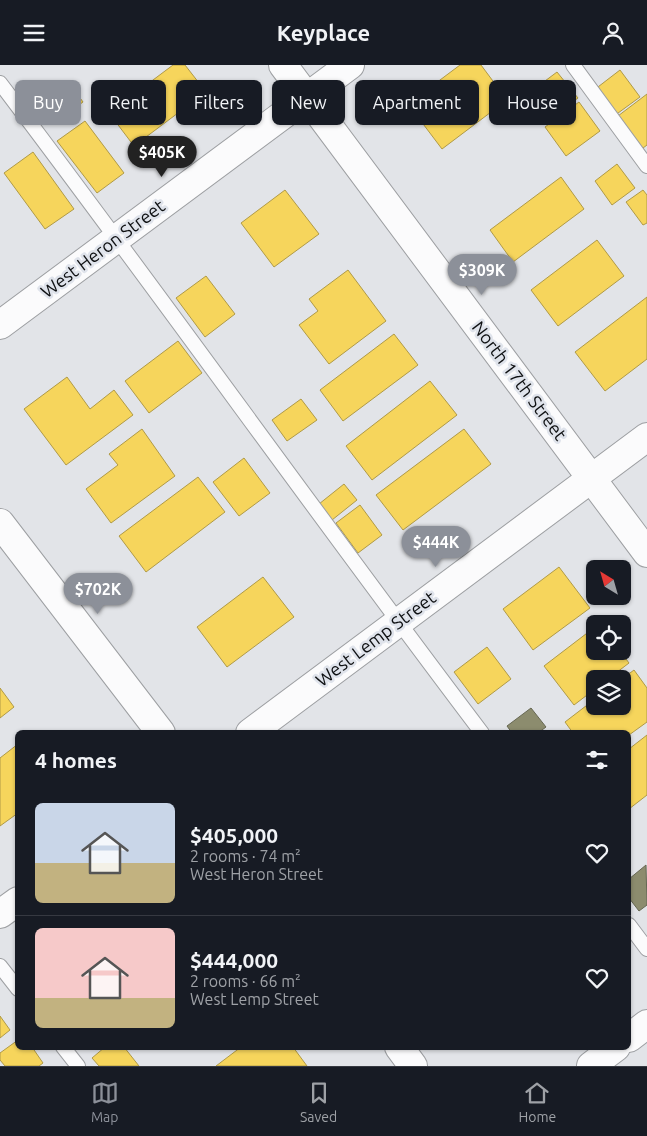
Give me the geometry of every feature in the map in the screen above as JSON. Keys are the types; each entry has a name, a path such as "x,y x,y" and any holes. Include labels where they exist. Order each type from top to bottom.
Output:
{"street":[{"name":"North 17th Street","path":"283,65 294,80"},
{"name":"West Heron Street","path":"330,80 350,65"},
{"name":"West Heron Street","path":"0,325 272,123"},
{"name":"North 17th Street","path":"328,125 647,553"},
{"name":"West Lemp Street","path":"254,730 647,437"},
{"path":"0,523 160,730"},
{"path":"0,914 15,903"},
{"path":"631,1036 647,1024"},
{"path":"401,1050 413,1066"},
{"path":"591,1066 612,1050"}],"lane":[{"path":"573,65 647,166"},
{"path":"0,83 117,238 398,622 480,730"},
{"path":"631,928 647,949"},
{"path":"0,966 15,985"},
{"path":"65,1050 78,1066"}],"building: Homes":[{"path":"173,65 185,65 197,80 176,80 176,114 166,122 166,80 153,80"},
{"path":"460,65 481,65 492,80 489,80 489,114 479,121 479,80 440,80"},
{"path":"620,70 640,97 614,116 594,90"},
{"path":"557,72 563,80 546,80"},
{"path":"647,94 647,145 639,151 614,119"},
{"path":"579,102 600,131 566,156 545,127 548,125 576,125 576,104"},
{"path":"85,121 124,173 97,193 57,141"},
{"path":"118,125 162,125 134,146"},
{"path":"424,125 474,125 442,149"},
{"path":"33,152 74,209 45,229 4,173"},
{"path":"617,164 635,188 612,205 595,181"},
{"path":"561,177 584,209 513,262 490,230"},
{"path":"285,190 319,234 274,267 241,223"},
{"path":"643,190 647,195 647,223 643,225 626,202"},
{"path":"597,240 624,276 558,326 531,290"},
{"path":"348,270 386,321 329,364 299,325 318,311 309,299"},
{"path":"206,276 235,314 205,337 176,298"},
{"path":"647,297 647,359 605,391 575,352"},
{"path":"394,334 418,365 343,421 320,390"},
{"path":"178,341 202,373 149,413 125,381"},
{"path":"67,377 90,409 114,390 133,415 66,465 24,409"},
{"path":"430,381 457,415 372,480 346,446"},
{"path":"301,399 317,420 287,441 272,420"},
{"path":"142,429 175,476 111,523 86,489 118,465 109,454"},
{"path":"464,429 491,464 403,530 376,495"},
{"path":"244,458 270,493 239,516 213,482"},
{"path":"198,477 225,512 146,572 119,536"},
{"path":"344,484 357,500 332,520 319,504"},
{"path":"360,505 382,535 358,553 336,523"},
{"path":"559,567 590,608 533,650 503,609"},
{"path":"263,577 294,617 227,667 197,627"},
{"path":"586,634 586,660 627,660 629,663 620,670 586,670 586,696 574,705 544,666"},
{"path":"487,647 511,679 478,704 454,672"},
{"path":"634,670 647,688 647,722 631,734 631,730 571,730 565,722 586,706 586,715 631,715 631,672"},
{"path":"0,688 14,707 0,718"},
{"path":"647,735 647,795 631,807 631,747"},
{"path":"15,746 15,815 0,826 0,758"},
{"path":"0,1016 10,1030 0,1038"},
{"path":"15,1042 15,1050 34,1050 43,1063 39,1066 5,1066 0,1060 0,1053"},
{"path":"101,1050 126,1050 139,1066 99,1066 92,1058"},
{"path":"237,1050 295,1050 307,1066 216,1066"}],"building: Industry":[{"path":"531,708 546,727 542,730 510,730 507,726"},
{"path":"646,865 647,905 639,911 631,901 631,877"}]}
